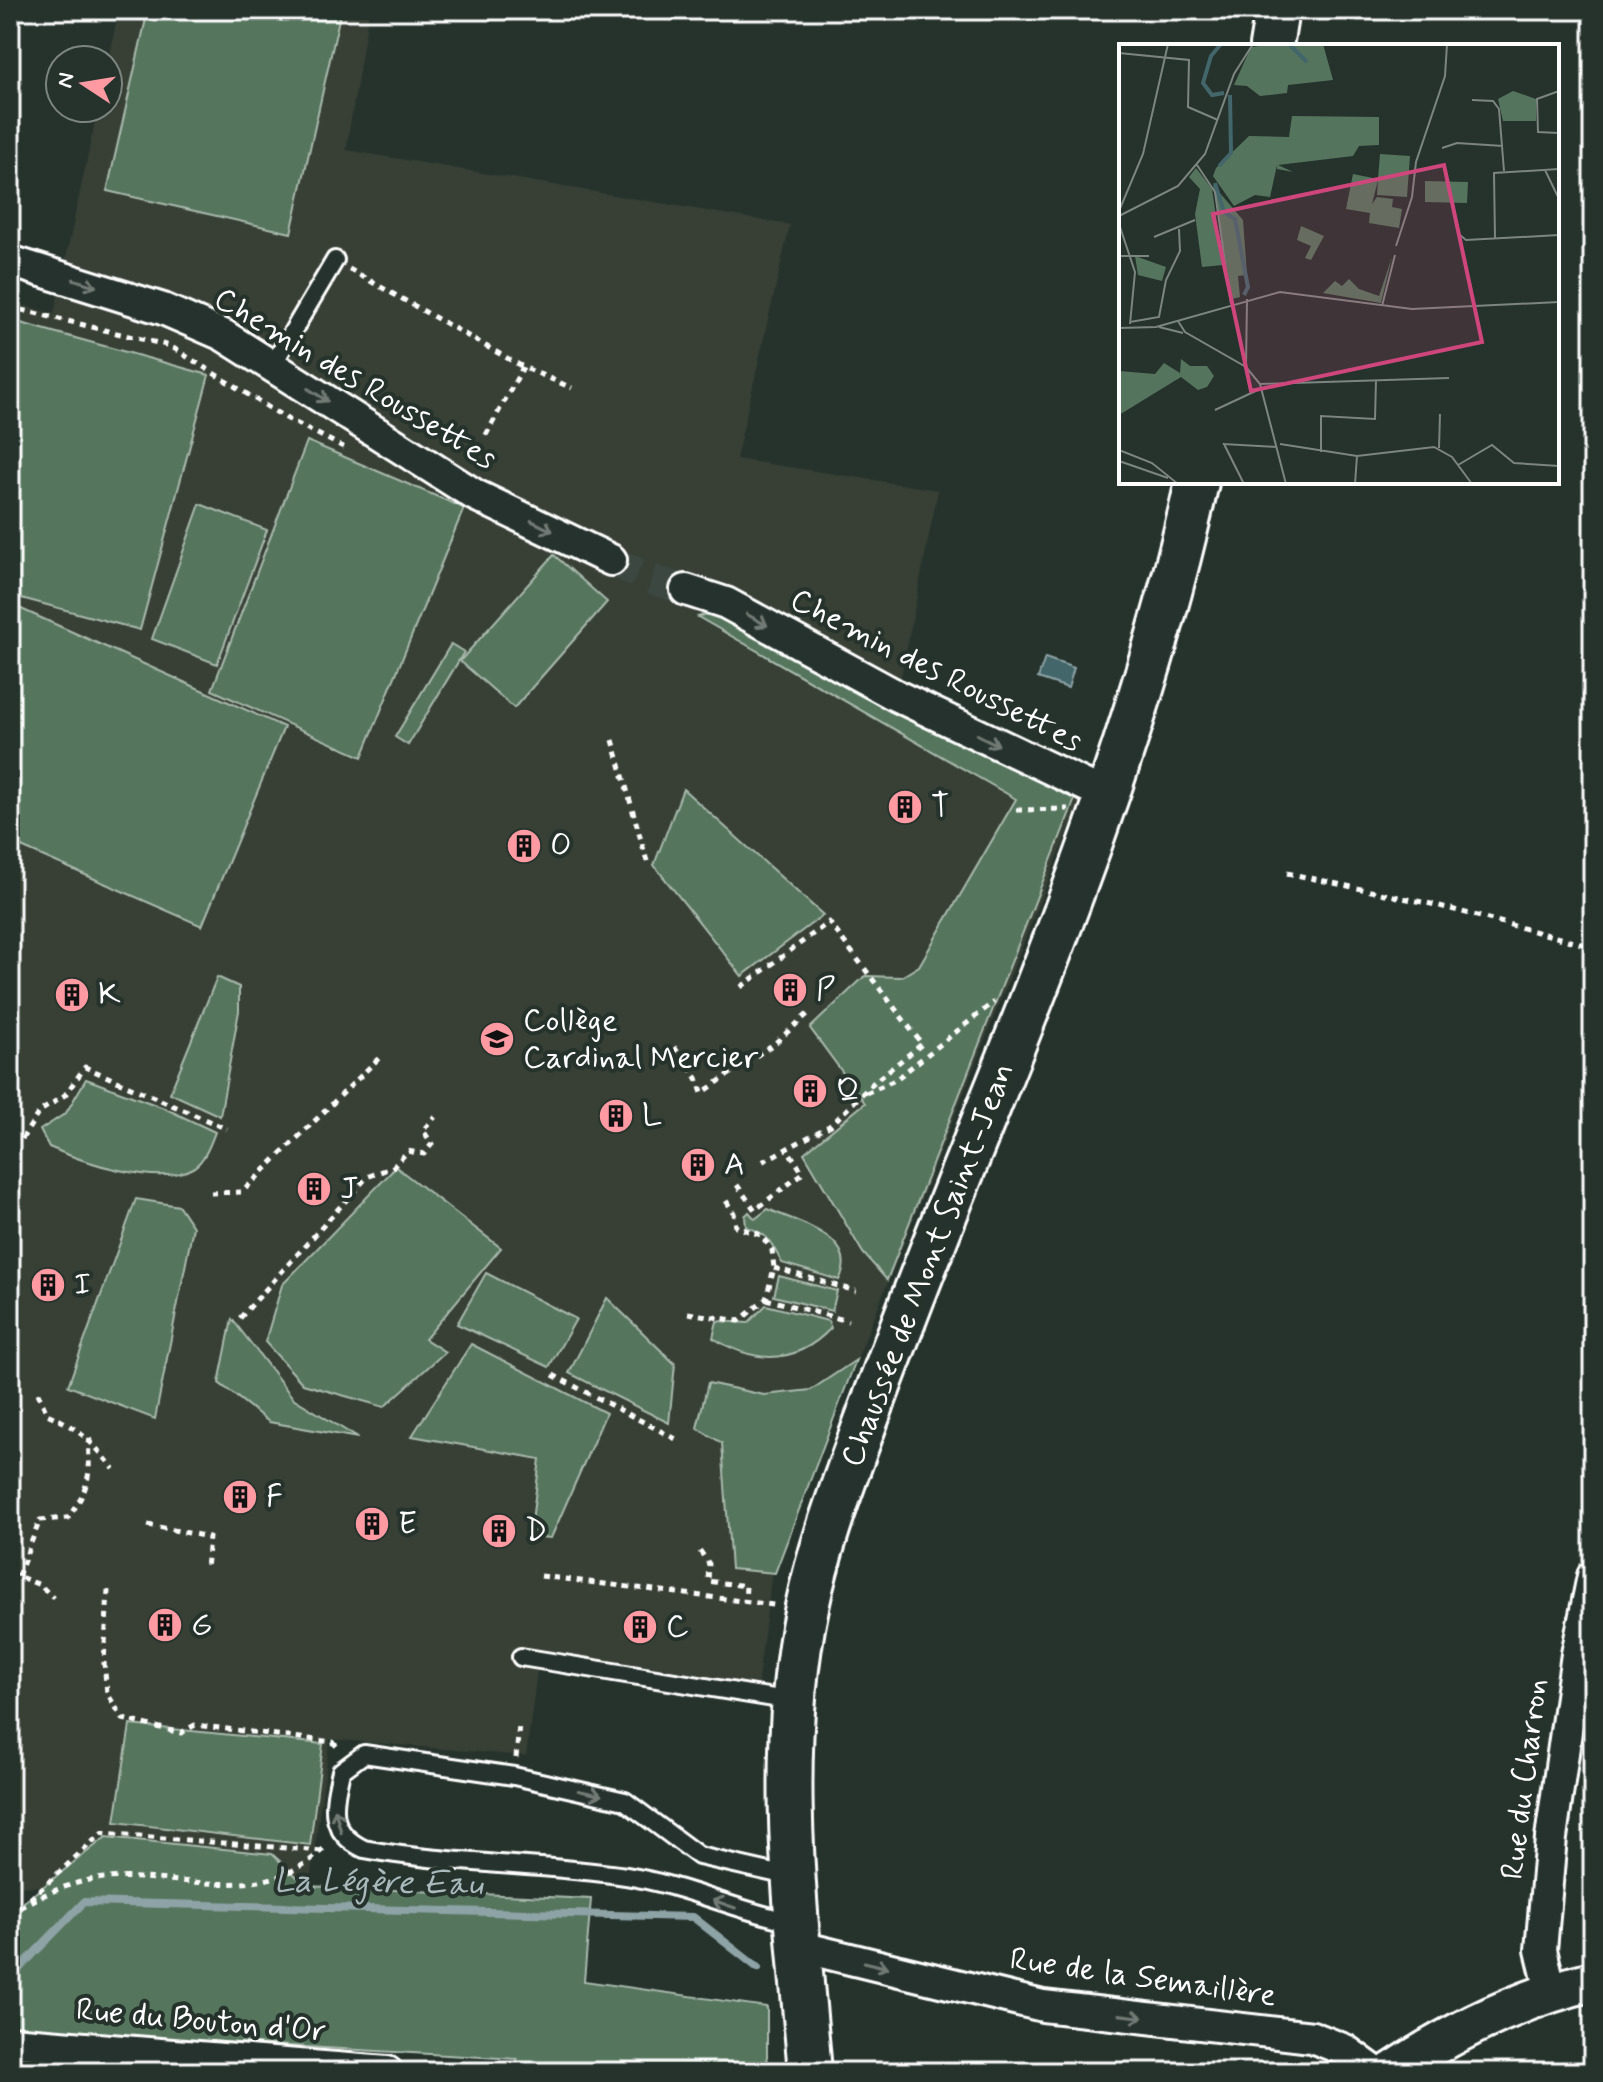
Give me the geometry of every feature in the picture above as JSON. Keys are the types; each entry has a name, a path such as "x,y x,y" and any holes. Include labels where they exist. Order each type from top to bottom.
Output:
{"main road":[{"path":"1271,44 1277,10"},
{"name":"Chaussée de Mont Saint-Jean","path":"810,2072 791,1800 794,1701 807,1608 827,1525 901,1326 1041,980 1091,803 1160,634 1197,484"}],"street":[{"name":"Chemin des Roussettes","path":"10,261 163,309 223,335 475,495 611,560"},
{"name":"Chemin des Roussettes","path":"686,590 726,603 1091,803"},
{"name":"Rue du Charron","path":"1551,1991 1541,1950 1551,1838 1577,1654 1593,1576"},
{"name":"Rue de la Semaillère","path":"800,1935 1043,2006 1312,2037 1345,2050 1375,2072"},
{"path":"1392,2072 1432,2046 1551,1991 1593,1981"},
{"name":"Rue du Bouton d'Or","path":"10,2042 387,2072"}],"lane":[{"path":"272,366 335,260"},
{"path":"521,1657 794,1701"},
{"path":"795,1877 699,1856 625,1801 514,1776 364,1754 350,1761 341,1771 337,1788 334,1811 339,1831 348,1842 364,1849 628,1876 674,1887 757,1915 800,1935"}],"path":[{"path":"335,260 523,367 572,388"},
{"path":"10,307 170,346 284,417 358,455"},
{"path":"486,435 523,367"},
{"path":"613,740 648,865"},
{"path":"1016,810 1091,803"},
{"path":"1287,873 1436,905 1593,947"},
{"path":"741,987 829,922 922,1044 874,1082 831,1125 803,1143 786,1147 760,1163"},
{"path":"865,1093 895,1080 993,1002 1041,980"},
{"path":"674,1047 697,1078 702,1093 775,1043 810,1012"},
{"path":"211,1193 242,1192 380,1057"},
{"path":"22,1139 39,1112 65,1095 85,1067 173,1102 227,1129"},
{"path":"240,1318 367,1177 393,1167 408,1151 424,1154 432,1144 423,1130 435,1117"},
{"path":"737,1185 755,1210 803,1173 786,1147"},
{"path":"688,1313 739,1321 766,1299 774,1268 772,1250 761,1235 736,1227 734,1213 723,1196"},
{"path":"774,1268 856,1291"},
{"path":"766,1299 848,1321"},
{"path":"553,1375 676,1439"},
{"path":"38,1393 47,1414 76,1426 90,1438 114,1469"},
{"path":"18,1576 40,1520 68,1518 84,1494 90,1468 87,1449 90,1438"},
{"path":"148,1525 209,1537 206,1569"},
{"path":"700,1551 709,1564 708,1581 746,1586 745,1602"},
{"path":"10,1573 40,1585 53,1598"},
{"path":"541,1576 783,1606"},
{"path":"108,1590 104,1663 107,1693 123,1719 181,1733 195,1725 333,1742 350,1761"},
{"path":"517,1750 519,1725"},
{"path":"27,1902 95,1879 246,1884 307,1864 339,1831"},
{"path":"10,1914 102,1833 321,1851"}],"shaded area":[{"name":"Collège Cardinal Mercier","path":"119,10 369,10 346,150 790,225 736,459 938,490 897,696 1081,799 772,1572 755,1703 538,1663 526,1756 330,1739 310,1882 10,1887 10,302 54,314 95,124 124,124 124,44 112,44"}],"green space":[{"path":"148,10 341,10 291,233 107,191"},
{"path":"10,320 209,375 140,630 10,595"},
{"path":"307,441 464,508 362,757 212,690"},
{"path":"200,504 267,530 217,664 152,639"},
{"path":"554,555 607,602 514,708 460,661"},
{"path":"10,604 284,727 202,926 10,842"},
{"path":"717,610 1075,799 887,1280 863,1253 804,1153 865,1103 810,1028 865,976 901,977 919,966 1016,799 698,617"},
{"path":"451,644 464,652 408,745 395,737"},
{"path":"683,789 823,915 742,976 654,865"},
{"path":"217,977 239,987 239,1011 220,1116 170,1093"},
{"path":"86,1079 164,1108 215,1132 204,1157 193,1168 179,1173 141,1174 99,1165 49,1147 40,1130 66,1113"},
{"path":"396,1167 501,1248 425,1339 445,1352 384,1407 303,1384 265,1342 282,1285"},
{"path":"136,1199 179,1206 193,1227 155,1419 68,1386"},
{"path":"768,1209 822,1233 834,1242 844,1265 839,1280 782,1263 765,1236 746,1227 745,1216 749,1212 755,1219"},
{"path":"486,1273 576,1319 549,1367 457,1324"},
{"path":"779,1276 837,1291 832,1311 774,1296"},
{"path":"607,1298 675,1364 669,1423 569,1373"},
{"path":"766,1305 828,1321 831,1328 803,1349 774,1357 744,1353 713,1338 717,1321 748,1323"},
{"path":"232,1319 293,1398 358,1438 269,1422 219,1383"},
{"path":"471,1344 606,1413 551,1538 530,1536 540,1459 412,1436"},
{"path":"856,1360 775,1573 731,1569 722,1443 697,1428 708,1383 764,1395 811,1390"},
{"path":"130,1725 323,1744 310,1845 115,1822"},
{"path":"106,1837 272,1854 307,1886 591,1899 584,1981 767,2007 767,2072 550,2072 517,2069 517,2059 10,2030 10,1913"},
{"path":"10,2057 186,2072 10,2072"}],"water":[{"path":"1045,658 1074,668 1068,688 1038,678"}],"waterway":[{"name":"La Légère Eau","path":"10,1978 84,1902 693,1917 758,1968"}],"tunnel":[{"path":"611,560 650,579 686,590"}],"place":[{"name":"T","path":"905,807"},
{"name":"O","path":"524,846"},
{"name":"P","path":"790,990"},
{"name":"K","path":"72,995"},
{"name":"Collège Cardinal Mercier","path":"497,1039"},
{"name":"Q","path":"810,1091"},
{"name":"L","path":"616,1116"},
{"name":"A","path":"698,1165"},
{"name":"J","path":"314,1189"},
{"name":"I","path":"48,1285"},
{"name":"F","path":"240,1497"},
{"name":"E","path":"372,1524"},
{"name":"D","path":"499,1531"},
{"name":"G","path":"165,1625"},
{"name":"C","path":"640,1627"}]}
